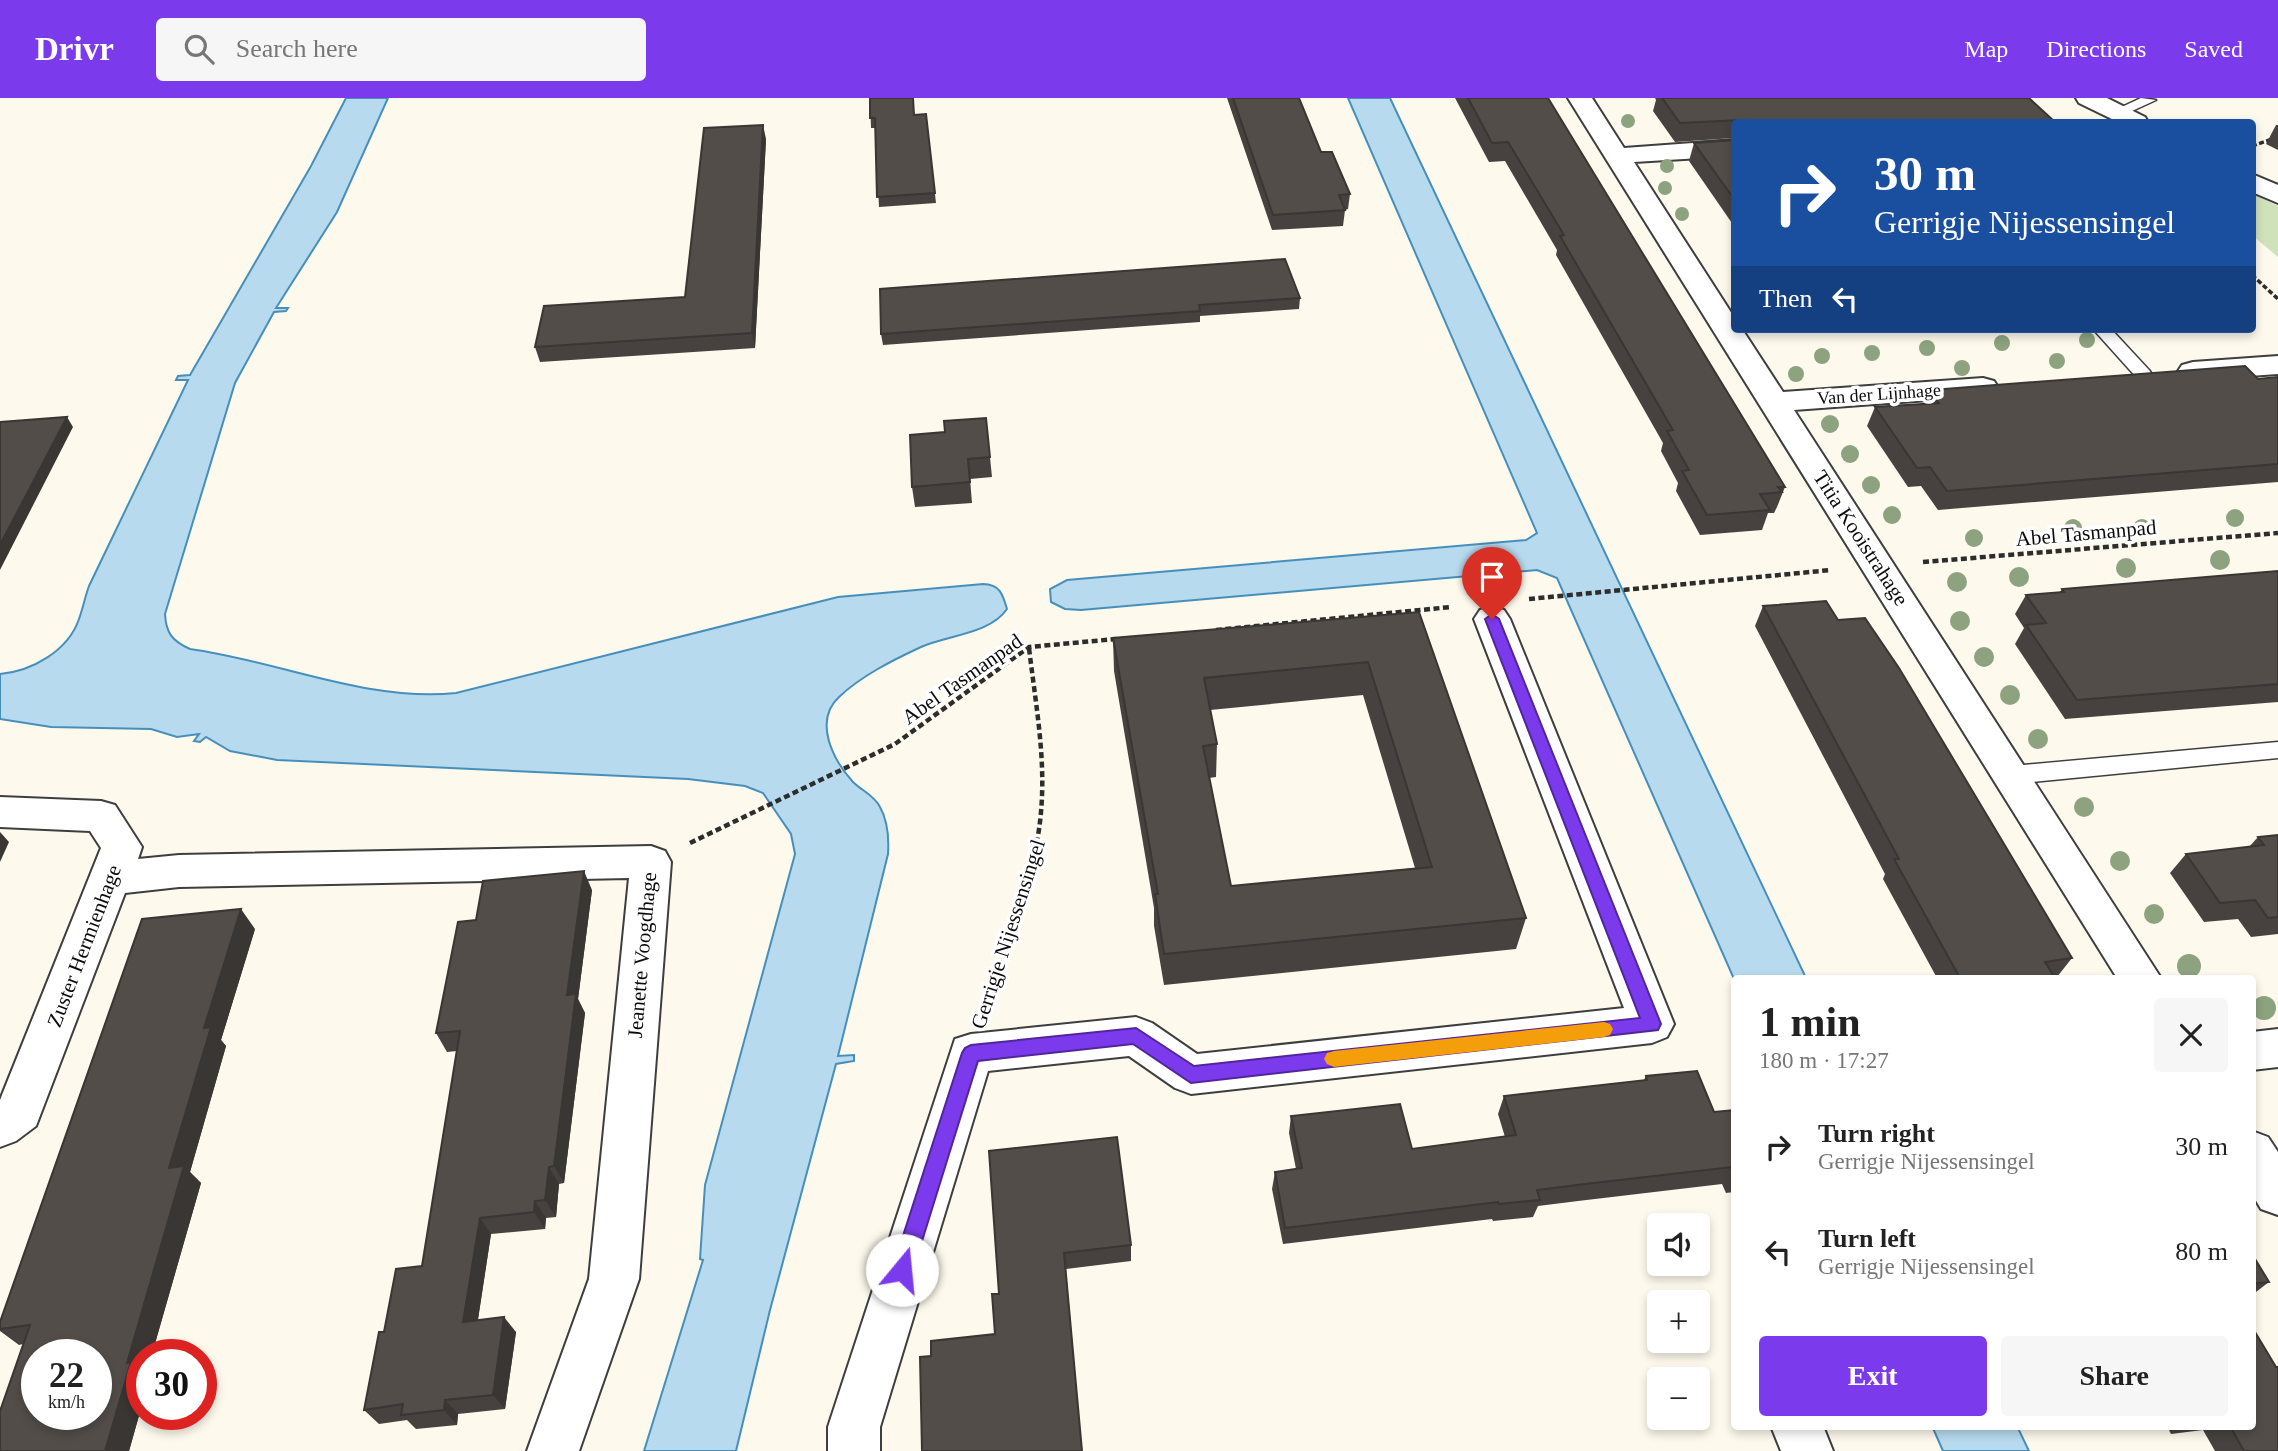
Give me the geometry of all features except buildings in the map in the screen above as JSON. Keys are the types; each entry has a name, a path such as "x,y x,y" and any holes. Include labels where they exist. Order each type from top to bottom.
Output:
{"street":[{"name":"Titia Kooistrahage","path":"1580,98 2138,975"},
{"path":"2067,98 2087,119"},
{"path":"2088,98 2126,118"},
{"path":"1617,156 1731,148"},
{"path":"2256,184 2278,195"},
{"path":"2103,377 2278,365"},
{"name":"Van der Lijnhage","path":"1774,402 2009,384"},
{"name":"Gerrigje Nijessensingel","path":"854,1451 854,1427 971,1053 1136,1036 1191,1074 1652,1024 1475,613"},
{"name":"Zuster Hermienhage","path":"0,812 101,816 122,847 20,1112 0,1126"},
{"name":"Jeanette Voogdhage","path":"110,878 179,871 651,862 614,1279 553,1451"},
{"path":"2256,1051 2278,1048"},
{"path":"2256,1158 2278,1192"},
{"path":"1799,1430 1807,1451"}],"lane":[{"path":"2126,118 2149,100"},
{"path":"2106,333 2143,374"},
{"path":"2012,775 2278,750"}],"path":[{"path":"2256,145 2278,137"},
{"path":"2256,279 2278,299"},
{"name":"Abel Tasmanpad","path":"1917,563 2278,533"},
{"path":"1548,597 1834,570"},
{"path":"1209,630 1475,613"},
{"name":"Abel Tasmanpad","path":"651,862 869,758 916,731 1029,647 1126,638"},
{"name":"Gerrigje Nijessensingel","path":"971,1053 1039,844 1043,820 1044,794 1029,647"}],"green space":[{"path":"2256,195 2278,206 2278,257 2256,238"}],"water":[{"path":"346,98 388,98 337,212 276,308 288,308 286,311 274,312 235,383 165,614 171,636 179,643 190,649 355,686 389,692 456,693 838,597 989,584 997,588 1007,609 990,624 921,647 878,669 839,697 827,717 829,740 839,763 853,782 875,799 883,812 888,854 838,1056 854,1055 854,1061 836,1064 770,1310 736,1451 644,1451 703,1260 700,1259 705,1185 795,854 791,834 763,793 745,786 688,779 277,760 230,751 206,737 200,742 194,741 199,734 177,737 151,729 51,727 0,719 0,674 36,664 58,650 74,630 89,586 188,380 176,380 178,376 190,375 311,166"},
{"path":"1348,98 1390,98 1805,975 1732,975 1557,578 1537,570 1081,610 1065,609 1051,602 1050,589 1067,580 1526,540 1537,533"},
{"path":"1934,1430 2019,1430 2029,1451 1943,1451"}],"slow traffic":[{"path":"1334,1059 1604,1029"}],"route":[{"path":"902,1270 971,1053 1136,1036 1191,1074 1652,1024 1492,619"}]}
